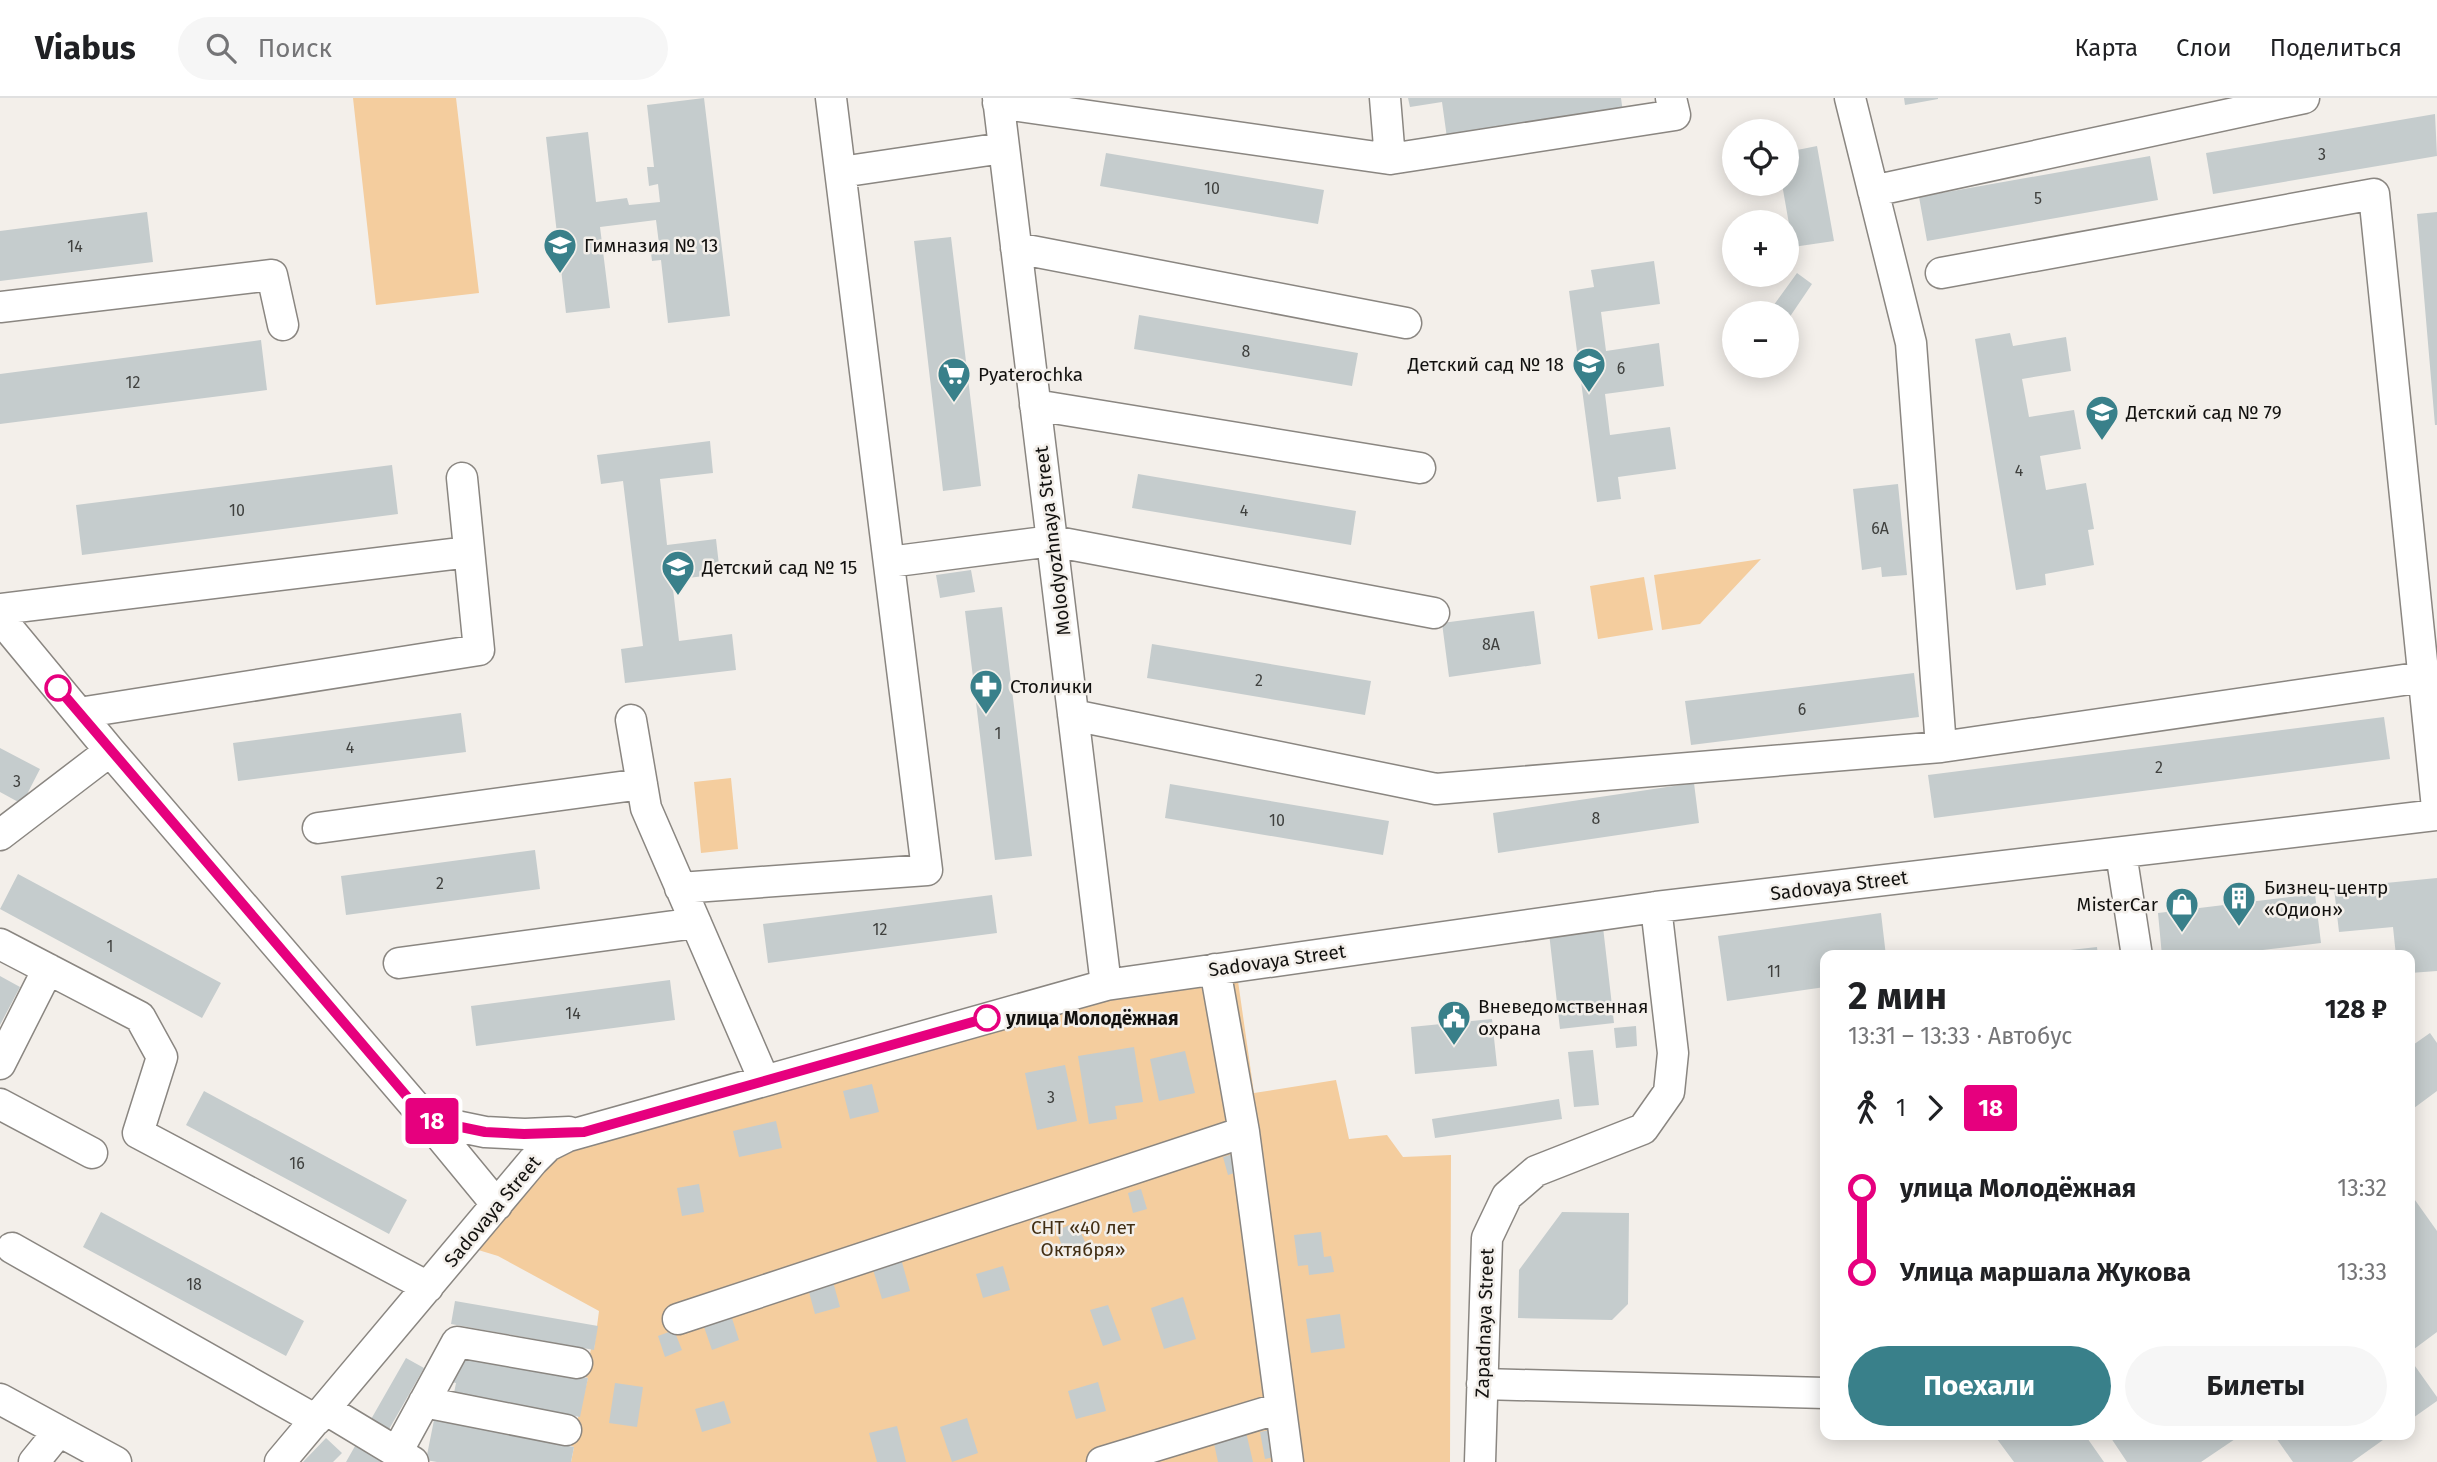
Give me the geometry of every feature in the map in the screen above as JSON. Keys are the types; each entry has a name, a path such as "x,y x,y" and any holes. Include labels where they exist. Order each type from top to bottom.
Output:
{"street":[{"path":"680,888 927,870 831,98"},
{"path":"1385,98 1390,159"},
{"path":"998,101 1390,159 1675,115 1671,98"},
{"path":"1850,98 1911,343 1941,747"},
{"path":"1873,191 2304,98"},
{"name":"Molodyozhnaya Street","path":"998,101 1105,985"},
{"path":"841,172 1003,148"},
{"path":"1941,273 2374,194 2435,762 2437,808"},
{"path":"1016,248 1406,323"},
{"path":"0,307 272,275 283,325"},
{"path":"1035,405 1420,468"},
{"path":"79,713 479,650 462,478"},
{"path":"889,562 1052,541 1434,612"},
{"path":"0,609 469,552"},
{"path":"0,618 110,751 427,1120 496,1205"},
{"path":"1073,715 1436,789 1941,747 2424,677"},
{"path":"631,720 646,808 764,1080"},
{"path":"0,835 110,751"},
{"path":"318,828 642,784"},
{"name":"Sadovaya Street","path":"280,1462 533,1161 548,1146 584,1132 1105,985 1656,907 2437,815"},
{"path":"2121,853 2136,950"},
{"name":"Zapadnaya Street","path":"1480,1462 1487,1238 1507,1196 1536,1171 1643,1129 1669,1092 1673,1053 1656,907"},
{"path":"399,963 696,923"},
{"path":"0,944 140,1017 162,1057 138,1133 428,1287"},
{"path":"0,1064 48,969"},
{"path":"1215,969 1244,1132 1288,1462"},
{"path":"0,1104 92,1153"},
{"path":"427,1120 485,1132 584,1132"},
{"path":"678,1319 1244,1132"},
{"path":"12,1248 320,1415 405,1457 424,1402 457,1342 577,1363"},
{"path":"1482,1384 1820,1393"},
{"path":"0,1399 116,1462"},
{"path":"424,1402 566,1430"},
{"path":"1102,1462 1280,1408"},
{"path":"34,1462 59,1431"}],"green space":[{"path":"353,98 456,98 479,293 376,305"},
{"path":"1761,559 1700,624 1662,630 1654,575"},
{"path":"1644,577 1653,630 1598,639 1590,586"},
{"path":"731,778 738,849 701,853 694,782"},
{"name":"СНТ «40 лет Октября»","path":"1237,974 1254,1093 1336,1080 1349,1139 1387,1135 1403,1157 1451,1155 1450,1462 571,1462 574,1447 571,1446 588,1378 585,1377 591,1349 594,1349 599,1311 498,1256 475,1249 555,1154 1110,998"}],"building":[{"path":"704,98 730,316 668,323 661,260 652,261 650,245 659,244 656,220 600,227 610,308 566,313 546,137 588,132 596,202 627,198 629,205 660,202 658,184 649,186 647,167 654,167 647,105"},
{"path":"1408,98 1621,98 1623,113 1447,138 1442,102 1410,107"},
{"path":"1904,98 1938,98 1938,99 1905,105"},
{"path":"2435,114 2437,156 2213,194 2206,153"},
{"path":"1817,146 1834,241 1799,246 1799,210 1787,210 1784,196 1799,196 1799,150"},
{"path":"1106,153 1324,190 1318,224 1100,186"},
{"path":"2150,156 2158,200 1927,241 1919,197"},
{"path":"147,212 153,262 0,281 0,231"},
{"path":"2437,212 2437,425 2435,425 2417,214"},
{"path":"951,237 981,486 943,491 914,241"},
{"path":"1654,261 1660,304 1601,312 1606,351 1659,343 1664,386 1605,394 1610,435 1670,427 1676,469 1618,477 1621,499 1597,502 1569,291 1594,287 1591,270"},
{"path":"1799,274 1812,284 1799,303 1799,301 1777,301 1787,287 1799,287"},
{"path":"1139,315 1358,353 1352,386 1134,349"},
{"path":"2010,333 2013,346 2066,337 2071,371 2022,379 2029,417 2074,410 2081,449 2040,456 2046,490 2086,483 2094,529 2088,530 2094,565 2045,574 2046,585 2016,590 1975,339"},
{"path":"261,340 267,390 0,424 0,374"},
{"path":"710,441 713,473 660,479 667,545 716,539 720,574 672,580 679,641 732,634 736,670 625,683 621,649 643,646 623,481 601,484 597,455"},
{"path":"392,465 398,514 82,555 76,505"},
{"path":"1138,474 1356,511 1351,545 1132,508"},
{"path":"1898,484 1907,575 1882,577 1881,567 1862,570 1853,489"},
{"path":"971,570 975,592 940,598 936,575"},
{"path":"1002,607 1032,856 995,860 965,611"},
{"path":"1534,611 1541,664 1449,677 1442,623"},
{"path":"1152,644 1371,681 1365,715 1147,678"},
{"path":"1914,673 1919,717 1691,745 1685,701"},
{"path":"461,713 466,752 238,781 233,743"},
{"path":"2384,717 2390,759 1934,818 1928,775"},
{"path":"0,748 40,769 22,804 0,792"},
{"path":"1694,783 1699,823 1498,853 1493,813"},
{"path":"1170,784 1389,821 1383,855 1165,818"},
{"path":"535,850 540,889 346,915 341,876"},
{"path":"18,874 221,983 202,1018 0,909"},
{"path":"2437,878 2437,971 2415,973 2415,950 2395,950 2393,927 2339,932 2334,888"},
{"name":"Бизнец-центр «Одион»","path":"2315,894 2321,943 2262,950 2161,950 2158,913"},
{"path":"992,895 997,933 768,963 763,924"},
{"path":"1881,913 1885,950 1820,950 1820,988 1727,1001 1718,936"},
{"path":"1603,927 1614,1023 1560,1029 1549,933"},
{"path":"2097,947 2097,950 2070,950"},
{"path":"0,976 20,987 0,1025"},
{"path":"670,980 675,1020 476,1046 471,1006"},
{"name":"Вневедомственная охрана","path":"1492,1019 1497,1066 1415,1074 1411,1027"},
{"path":"1636,1026 1637,1046 1616,1048 1614,1028"},
{"path":"2430,1033 2437,1043 2437,1091 2415,1107 2415,1044"},
{"path":"1134,1047 1143,1102 1115,1106 1117,1119 1089,1124 1078,1056"},
{"path":"1593,1050 1599,1105 1574,1107 1568,1052"},
{"path":"1185,1051 1195,1093 1159,1101 1150,1059"},
{"path":"1065,1065 1077,1121 1037,1130 1025,1073"},
{"path":"872,1084 879,1112 850,1119 843,1091"},
{"path":"204,1091 407,1200 389,1234 186,1125"},
{"path":"1559,1099 1562,1119 1435,1138 1432,1119"},
{"path":"776,1121 782,1148 739,1157 733,1131"},
{"path":"1236,1153 1241,1171 1228,1175 1223,1157"},
{"path":"699,1184 704,1212 682,1216 677,1188"},
{"path":"1141,1189 1147,1209 1133,1213 1128,1193"},
{"path":"2415,1200 2437,1231 2437,1332 2415,1348"},
{"path":"101,1212 304,1321 286,1356 83,1247"},
{"path":"1562,1212 1629,1213 1628,1304 1612,1320 1518,1318 1519,1270"},
{"path":"1076,1222 1086,1244 1065,1253 1056,1231"},
{"path":"1321,1232 1324,1257 1331,1256 1334,1272 1309,1275 1308,1265 1298,1266 1294,1235"},
{"path":"900,1255 910,1291 882,1299 871,1263"},
{"path":"1003,1266 1010,1290 983,1298 976,1274"},
{"path":"832,1278 840,1307 815,1314 807,1285"},
{"path":"1183,1297 1196,1339 1164,1349 1151,1308"},
{"path":"455,1301 598,1326 594,1350 451,1324"},
{"path":"1108,1305 1121,1340 1103,1346 1090,1310"},
{"path":"1340,1314 1345,1348 1311,1353 1306,1319"},
{"path":"731,1315 739,1340 712,1350 703,1324"},
{"path":"674,1330 682,1350 665,1357 658,1336"},
{"path":"462,1354 588,1378 580,1417 454,1393 456,1383 451,1382"},
{"path":"406,1358 424,1368 384,1438 366,1428"},
{"path":"2415,1366 2437,1397 2437,1401 2415,1416"},
{"path":"1098,1382 1106,1411 1076,1419 1068,1391"},
{"path":"615,1383 643,1387 637,1427 609,1423"},
{"path":"724,1401 731,1423 702,1432 695,1409"},
{"path":"967,1418 978,1453 952,1462 940,1427"},
{"path":"434,1420 574,1447 571,1462 426,1460"},
{"path":"897,1426 906,1462 877,1462 869,1433"},
{"path":"1269,1430 1275,1457 1265,1459 1260,1432"},
{"path":"1246,1432 1253,1462 1218,1462 1213,1439"},
{"path":"326,1438 342,1453 333,1462 303,1462"},
{"path":"359,1439 400,1462 346,1462"},
{"path":"1998,1440 2089,1440 2104,1462 2014,1462"},
{"path":"2112,1440 2234,1440 2201,1462 2127,1462"},
{"path":"2278,1440 2383,1440 2352,1462 2293,1462"}],"bus line":[{"name":"18","path":"58,688 427,1120 485,1132 584,1132 987,1018"}],"place":[{"name":"Гимназия № 13","path":"560,275"},
{"name":"Детский сад № 18","path":"1589,394"},
{"name":"Pyaterochka","path":"954,404"},
{"name":"Детский сад № 79","path":"2102,442"},
{"name":"Детский сад № 15","path":"678,597"},
{"name":"Столички","path":"986,716"},
{"name":"Бизнец-центр «Одион»","path":"2239,928"},
{"name":"MisterCar","path":"2182,934"},
{"name":"улица Молодёжная","path":"987,1018"},
{"name":"Вневедомственная охрана","path":"1454,1047"}]}
